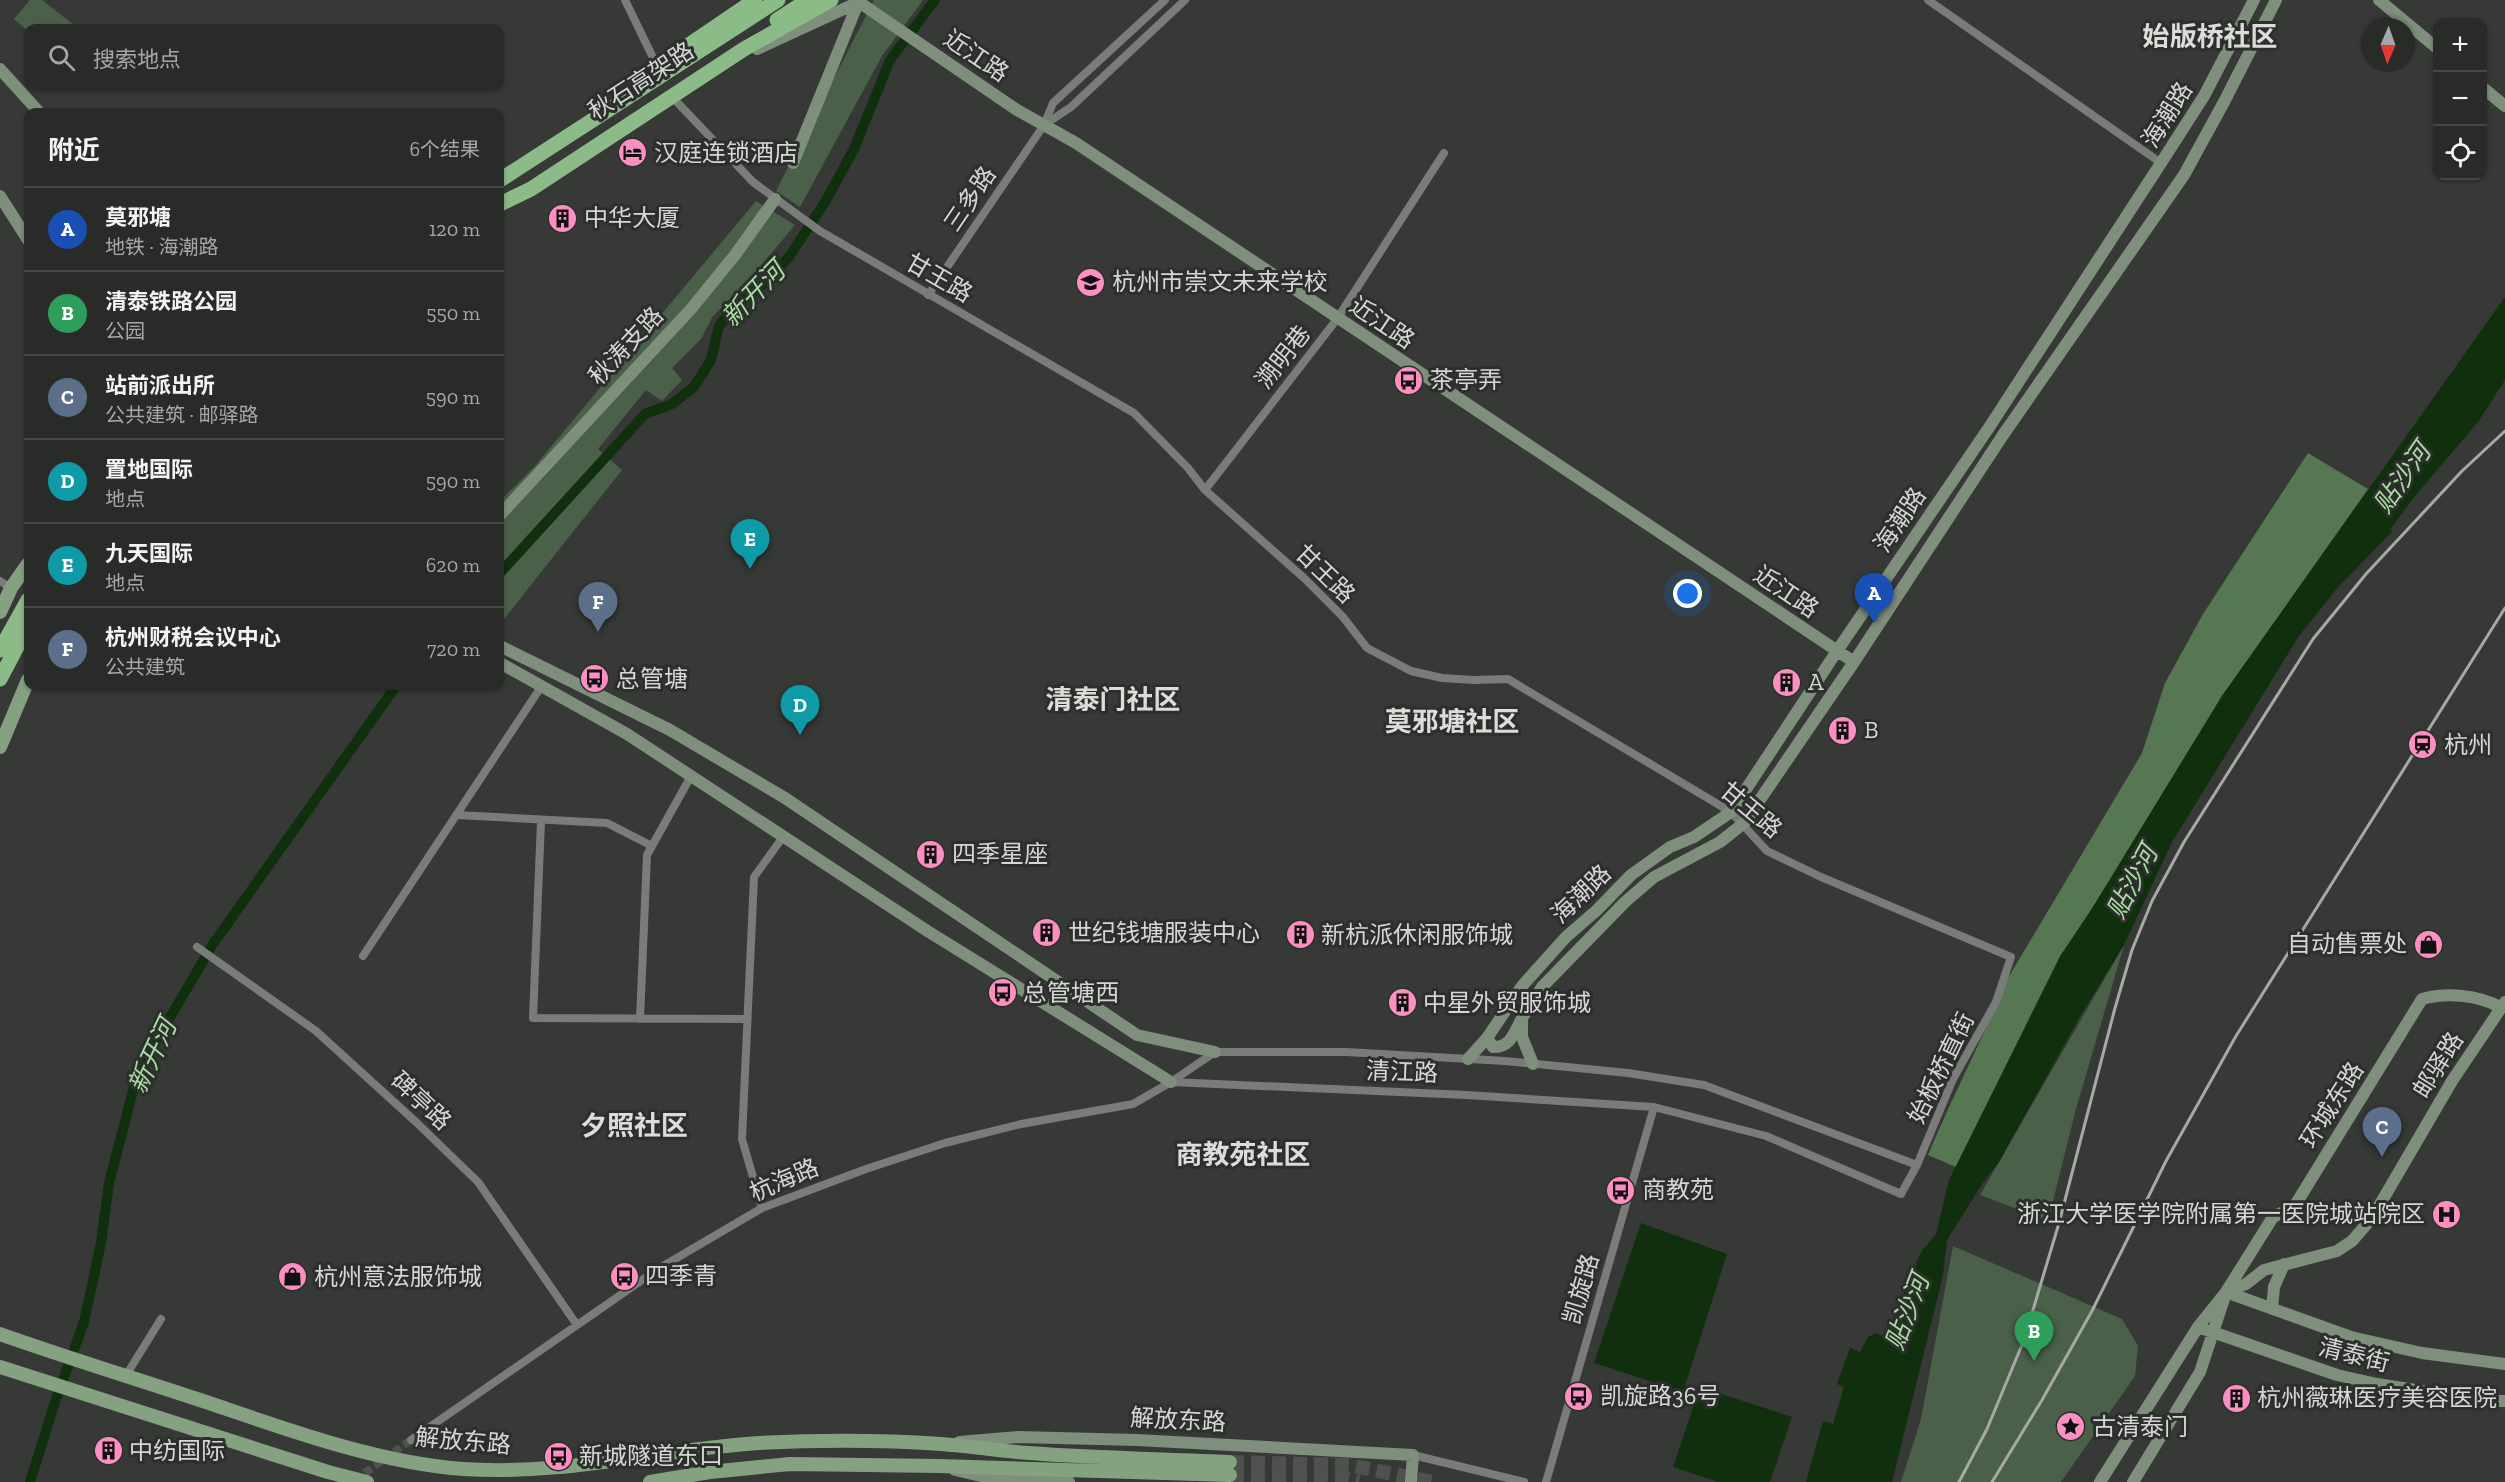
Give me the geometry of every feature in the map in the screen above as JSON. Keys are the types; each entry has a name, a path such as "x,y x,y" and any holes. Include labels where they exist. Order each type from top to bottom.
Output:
{"highway":[{"path":"504,171 756,0"},
{"name":"秋石高架路","path":"504,177 778,0"},
{"name":"秋石高架路","path":"504,196 808,0"},
{"path":"504,202 531,189 744,49 831,0"},
{"path":"0,650 24,607"},
{"path":"0,679 24,634"}],"main road":[{"path":"504,185 787,0"},
{"path":"504,210 826,0"},
{"name":"海潮路","path":"1468,1059 1486,1038 1522,986 1566,937 1597,910 1631,875 1670,847 1694,837 1731,812 1990,426 2161,164 2204,96 2254,0"},
{"name":"海潮路","path":"1486,1038 1493,1047 1504,1046 1542,987 1625,902 1654,877 1720,842 1744,823 1854,662 2003,435 2184,175 2276,0"},
{"path":"2379,0 2433,45"},
{"path":"744,55 859,1"},
{"path":"793,163 859,1"},
{"name":"近江路","path":"859,1 932,53 1076,143 1854,662"},
{"path":"0,69 35,108"},
{"path":"2487,91 2505,106"},
{"path":"0,196 24,234"},
{"name":"秋涛支路","path":"504,512 691,309 776,199"},
{"path":"0,612 6,584 24,568"},
{"name":"清江路","path":"504,647 670,730 785,798 1137,1035 1215,1052"},
{"name":"清江路","path":"504,665 627,734 929,932 1171,1082"},
{"path":"0,747 24,690"},
{"name":"环城东路","path":"2100,1482 2198,1327 2226,1292 2273,1217 2294,1207 2422,999 2437,995 2486,1000 2502,1005"},
{"name":"邮驿路","path":"2226,1292 2246,1284 2264,1270 2337,1251 2352,1241 2372,1218 2452,1081 2502,1005"},
{"path":"1522,1018 1522,1037 1533,1064"},
{"path":"2272,1309 2274,1287 2284,1264"},
{"name":"环城东路","path":"2133,1482 2200,1372 2226,1292"},
{"name":"清泰街","path":"2226,1292 2351,1338 2422,1353 2505,1364"},
{"name":"清泰街","path":"2198,1327 2337,1375 2452,1396 2505,1401"},
{"name":"解放东路","path":"0,1334 315,1439 413,1461 464,1469 513,1470 568,1466 691,1449 758,1443 829,1442 940,1444 1230,1469 790,1464 650,1482"},
{"path":"0,1367 328,1472 367,1482"},
{"name":"解放东路","path":"940,1444 1030,1437 1137,1440 1413,1455"},
{"path":"1411,1482 1413,1455"},
{"name":"解放东路","path":"939,1466 990,1478 1069,1482"}],"street":[{"path":"625,0 664,82"},
{"name":"三多路","path":"928,295 1044,125 1053,103 1165,0"},
{"name":"三多路","path":"1044,125 1071,107 1185,0"},
{"path":"1928,0 2161,164"},
{"name":"甘王路","path":"675,100 753,182 820,231 1134,413 1188,468 1205,490 1304,578 1343,617 1367,648 1411,671 1453,679 1508,679 1731,812 1744,823 1767,851 1821,877 2011,957"},
{"name":"溯明巷","path":"1205,490 1337,319 1444,153"},
{"path":"363,956 542,687"},
{"path":"640,1019 647,855 691,776"},
{"path":"456,815 607,823 652,846"},
{"path":"541,821 533,1018 747,1019"},
{"path":"762,1208 741,1139 754,877 783,837"},
{"name":"碑亭路","path":"196,947 221,962 316,1031 478,1182 577,1325"},
{"name":"始板桥直街","path":"1901,1194 1917,1165 1953,1079 1996,1002 2011,957"},
{"name":"清江路","path":"1215,1052 1346,1052 1468,1059 1628,1073 1704,1084 1917,1165"},
{"name":"杭海路","path":"411,1440 658,1269 762,1208 866,1168 945,1143 1021,1124 1133,1104 1215,1052"},
{"name":"清江路","path":"1171,1082 1466,1095 1654,1107 1766,1136 1901,1194"},
{"name":"凯旋路","path":"1546,1482 1654,1107"},
{"path":"124,1377 161,1318"},
{"path":"1413,1455 1524,1482"}],"shaded area":[{"path":"30,0 42,0 73,24 24,24 24,28 14,19"},
{"path":"874,0 923,0 882,56 800,207 776,191"},
{"path":"756,201 795,225 743,287 713,316 701,339 672,368 682,380 662,401 646,390 598,449 622,470 504,619 504,497 534,467"},
{"path":"2308,453 2368,489 2222,696 2093,907 2060,956 1956,1167 1928,1155 2008,978 2142,753 2165,683 2203,614"},
{"path":"2124,945 2076,1109 2048,1221 1980,1195"},
{"path":"1953,1246 2122,1319 2138,1346 2135,1376 2061,1482 1901,1482 1921,1419"}],"water":[{"name":"贴沙河","path":"2505,297 2505,380 2478,422 2415,496 2391,528 2392,532 2339,586 2299,636 2172,842 2124,945 2078,1020 1999,1162 1982,1184 1947,1240 1943,1275 1892,1482 1806,1482 1823,1421 1833,1424 1844,1387 1837,1384 1850,1348 1860,1352 1868,1337 1876,1333 1885,1337 1921,1252 1936,1234 1949,1180 2060,957 2222,696"},
{"path":"1641,1223 1727,1254 1683,1392 1594,1363"},
{"path":"1700,1387 1792,1417 1770,1482 1719,1482 1673,1467"}],"waterway":[{"name":"新开河","path":"504,569 645,414 672,404 694,387 711,360 719,326 737,304 759,288 789,257 825,202 854,149 890,60 935,0"},
{"name":"新开河","path":"30,1482 55,1402 84,1322 101,1243 109,1183 135,1083 148,1055 213,944 393,690"}],"tunnel":[{"path":"355,1480 411,1440"},
{"path":"1230,1462 1349,1465 1433,1482"},
{"path":"1230,1475 1343,1478 1359,1482"}],"railway":[{"path":"1959,1482 1987,1429 2024,1340 2059,1223 2115,1008 2132,950 2152,901 2184,842 2313,639 2366,574 2462,471 2505,431"},
{"path":"1992,1482 2092,1311 2166,1161 2236,1036 2505,608"}],"place":[{"name":"汉庭连锁酒店","path":"633,153"},
{"name":"中华大厦","path":"563,218"},
{"name":"杭州市崇文未来学校","path":"1091,282"},
{"name":"茶亭弄","path":"1409,380"},
{"name":"九天国际","path":"750,569"},
{"name":"莫邪塘","path":"1874,623"},
{"name":"杭州财税会议中心","path":"598,632"},
{"name":"总管塘","path":"595,679"},
{"name":"A","path":"1787,682"},
{"name":"B","path":"1843,730"},
{"name":"置地国际","path":"800,735"},
{"name":"杭州","path":"2423,745"},
{"name":"四季星座","path":"931,854"},
{"name":"世纪钱塘服装中心","path":"1047,933"},
{"name":"新杭派休闲服饰城","path":"1300,935"},
{"name":"自动售票处","path":"2428,944"},
{"name":"总管塘西","path":"1002,993"},
{"name":"中星外贸服饰城","path":"1402,1003"},
{"name":"站前派出所","path":"2382,1157"},
{"name":"商教苑","path":"1621,1190"},
{"name":"浙江大学医学院附属第一医院城站院区","path":"2446,1214"},
{"name":"四季青","path":"624,1276"},
{"name":"杭州意法服饰城","path":"293,1277"},
{"name":"清泰铁路公园","path":"2034,1361"},
{"name":"凯旋路36号","path":"1579,1396"},
{"name":"杭州薇琳医疗美容医院","path":"2236,1398"},
{"name":"古清泰门","path":"2071,1427"},
{"name":"中纺国际","path":"108,1451"},
{"name":"新城隧道东口","path":"558,1456"}],"district":[{"name":"始版桥社区","path":"2210,37"},
{"name":"清泰门社区","path":"1113,700"},
{"name":"莫邪塘社区","path":"1452,722"},
{"name":"夕照社区","path":"634,1126"},
{"name":"商教苑社区","path":"1243,1155"}]}
